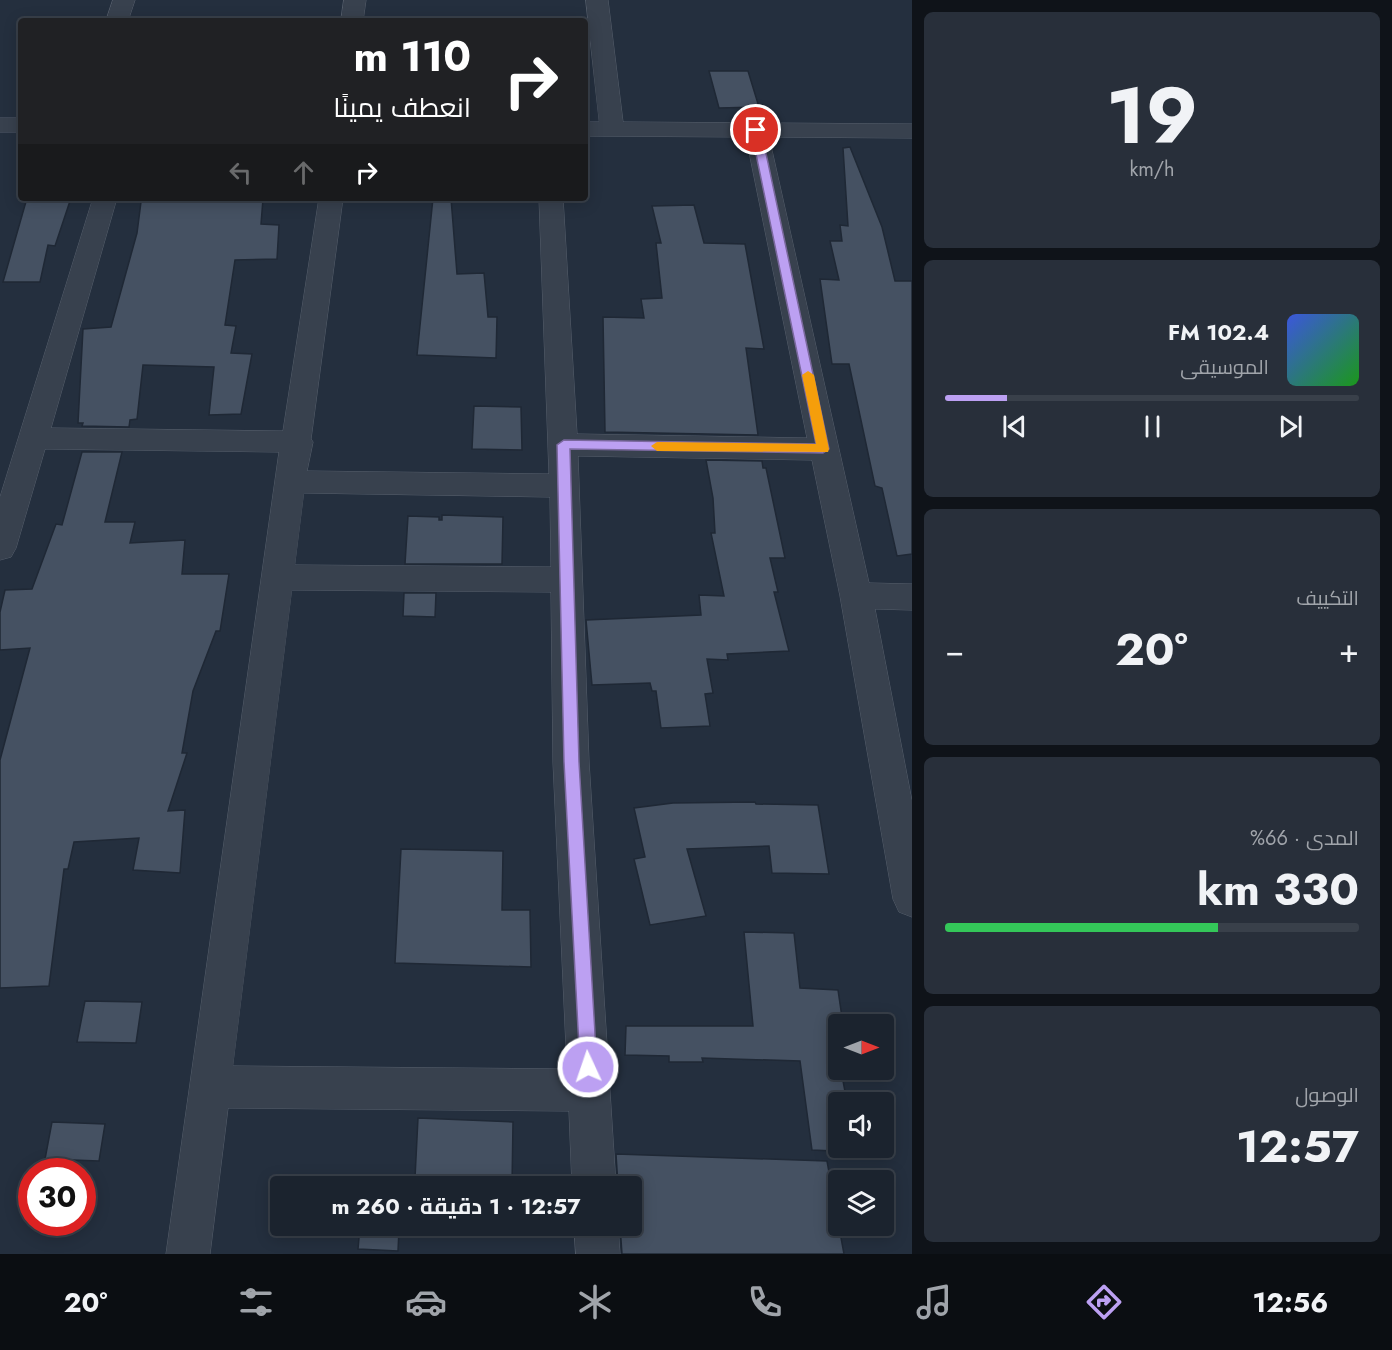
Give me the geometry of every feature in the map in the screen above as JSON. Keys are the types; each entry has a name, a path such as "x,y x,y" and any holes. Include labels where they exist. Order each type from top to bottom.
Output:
{"street":[{"path":"118,18 124,0"},
{"path":"352,18 355,0"},
{"path":"597,0 612,129"},
{"path":"0,125 18,125"},
{"path":"588,129 912,131"},
{"path":"756,130 856,596 912,899"},
{"path":"0,548 104,201"},
{"path":"188,1254 290,482 298,442 331,201"},
{"path":"551,201 564,445 572,762 594,1176"},
{"path":"33,438 298,442"},
{"path":"564,445 823,449"},
{"path":"290,482 565,486"},
{"path":"279,578 567,580"},
{"path":"856,596 912,597"},
{"path":"210,1087 590,1090"},
{"path":"597,1236 598,1254"}],"building":[{"path":"709,71 748,71 759,107 719,108"},
{"path":"850,147 882,227 895,281 912,281 912,554 897,556 882,488 875,486 849,364 832,364 820,279 839,280 830,241 842,241 840,225 848,226 843,148"},
{"path":"26,201 70,201 55,246 48,245 40,282 3,282"},
{"path":"263,201 261,224 279,225 277,259 235,260 225,325 236,326 231,353 252,354 241,414 209,415 214,367 143,365 137,419 130,420 129,427 82,426 83,423 78,423 83,329 111,327 137,233 141,202"},
{"path":"433,201 451,201 457,274 484,273 488,317 497,317 496,358 417,355"},
{"path":"694,205 704,243 745,244 764,349 746,348 758,435 605,432 603,317 644,318 641,299 662,298 656,243 661,243 652,206"},
{"path":"474,406 521,407 522,450 472,449"},
{"path":"82,452 122,452 105,522 135,522 130,543 185,540 182,574 229,574 220,631 216,631 193,691 182,753 187,753 168,811 185,810 180,873 133,870 139,838 74,842 68,869 64,869 49,986 0,988 0,760 30,648 0,650 0,612 5,590 32,589 56,524 62,525"},
{"path":"706,460 762,461 763,468 766,468 785,558 770,558 778,592 774,592 789,651 727,654 728,660 707,659 713,693 705,694 710,726 661,728 656,691 652,691 650,683 592,685 586,620 701,615 699,595 724,596 711,533 715,533 713,498"},
{"path":"442,515 503,517 502,564 405,564 408,516 439,517 439,520 442,520"},
{"path":"404,593 436,593 435,617 403,616"},
{"path":"755,802 756,804 818,805 829,874 772,873 769,846 687,849 706,916 650,925 634,859 645,857 634,808 673,803"},
{"path":"401,849 503,851 502,910 530,910 531,967 395,963"},
{"path":"744,932 794,933 800,988 838,990 842,1014 828,1014 828,1080 843,1080 845,1092 828,1092 828,1151 812,1150 800,1061 702,1058 703,1062 669,1062 669,1056 625,1055 626,1026 753,1026"},
{"path":"85,1001 142,1002 136,1043 77,1042"},
{"path":"418,1118 513,1122 512,1176 415,1176"},
{"path":"52,1122 105,1124 99,1161 96,1161 96,1158 45,1158"},
{"path":"616,1154 827,1161 828,1236 841,1236 844,1254 622,1254 621,1236 642,1236 642,1176 617,1176"},
{"path":"359,1236 399,1236 398,1251 358,1249"}],"slow traffic":[{"path":"657,446 823,449 808,375"}],"route":[{"path":"588,1067 572,762 564,445 823,449 756,130"}]}
